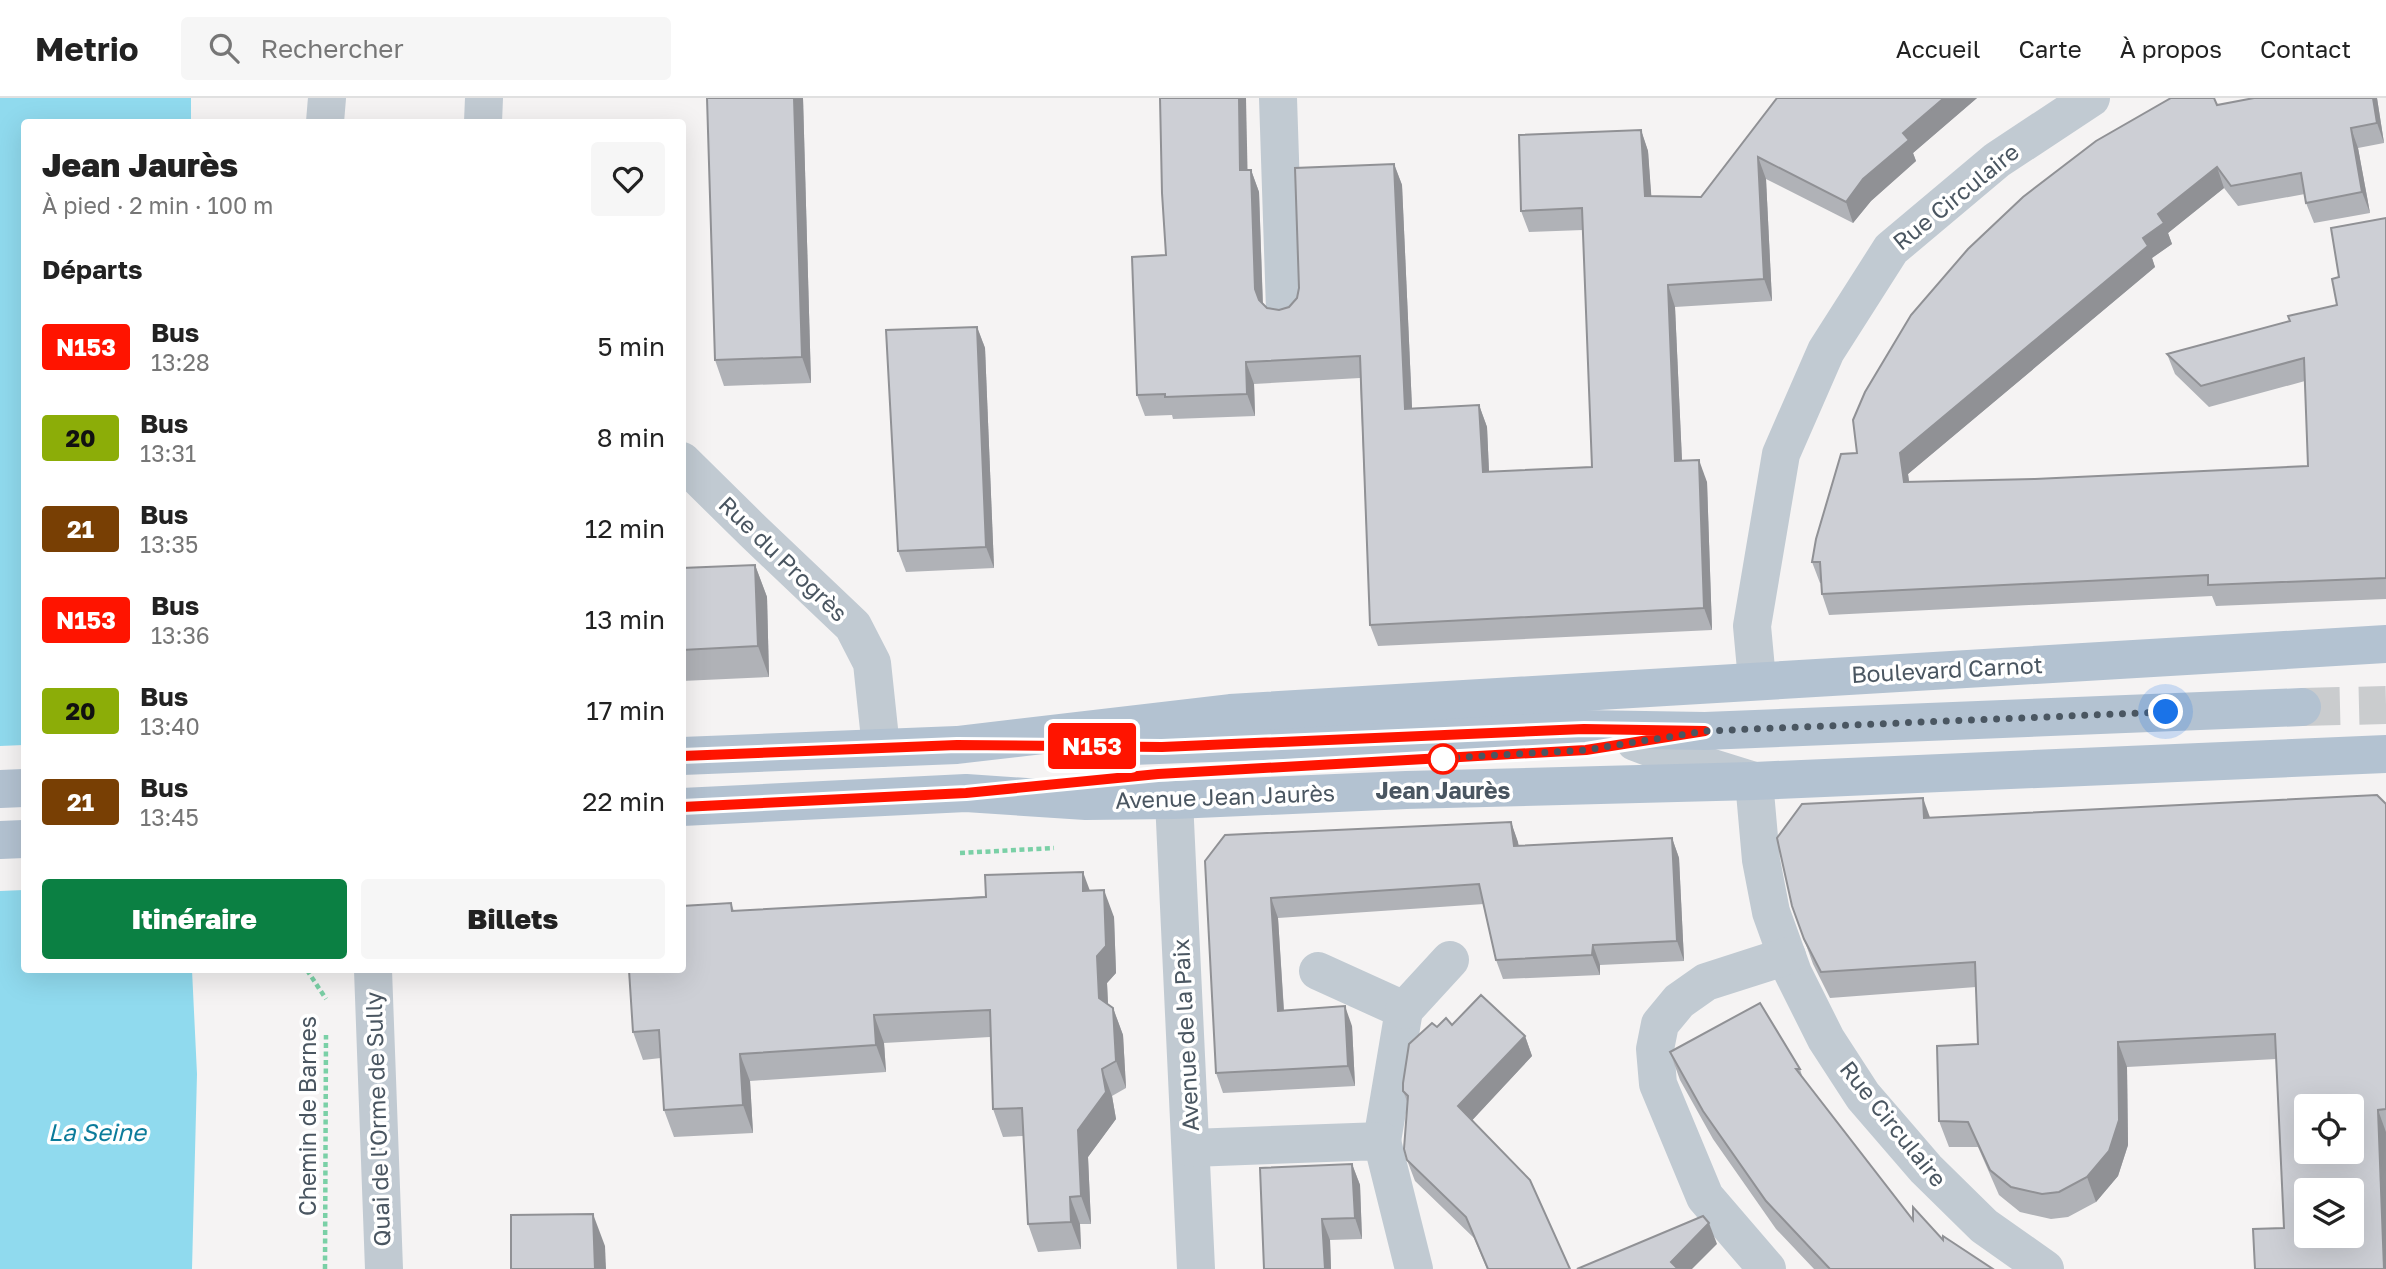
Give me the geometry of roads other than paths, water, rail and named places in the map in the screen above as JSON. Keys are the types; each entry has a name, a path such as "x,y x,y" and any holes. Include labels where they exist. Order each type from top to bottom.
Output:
{"main road":[{"name":"Boulevard Carnot","path":"957,745 1230,713 2386,644"},
{"path":"686,757 957,745 1162,747 1584,729 1705,731 2302,707"},
{"path":"966,793 1158,774 1586,750 1705,731"},
{"path":"1754,781 2386,754"},
{"name":"Avenue Jean Jaurès","path":"686,807 966,793 1086,801 1174,800 1754,781"},
{"path":"0,789 21,788"},
{"path":"0,840 21,839"}],"street":[{"path":"324,119 327,98"},
{"path":"483,119 484,98"},
{"path":"1278,98 1285,310"},
{"name":"Rue Circulaire","path":"1758,680 1752,626 1781,454 1826,351 1891,249 1997,160 2091,98"},
{"name":"Rue du Progrès","path":"686,465 853,626 872,663 881,748"},
{"path":"1635,742 1754,781"},
{"name":"Rue Circulaire","path":"1754,781 1761,860 1771,912 1787,956 1826,1039 1863,1096 1926,1169 1984,1226 2045,1269"},
{"name":"Avenue de la Paix","path":"1174,800 1196,1269"},
{"path":"1767,1269 1705,1197 1658,1084 1655,1049 1660,1024 1679,1002 1706,982 1787,956"},
{"path":"1414,1269 1382,1141 1404,1010 1450,960"},
{"path":"1318,971 1404,1010"},
{"name":"Quai de l'Orme de Sully","path":"373,973 384,1269"},
{"path":"1191,1148 1382,1141"}],"water":[{"name":"La Seine","path":"0,98 191,98 191,119 21,119 21,973 192,973 197,1074 192,1269 0,1269"}],"tunnel":[{"path":"2302,707 2386,705"}],"place":[{"name":"Jean Jaurès","path":"1443,759"}]}
